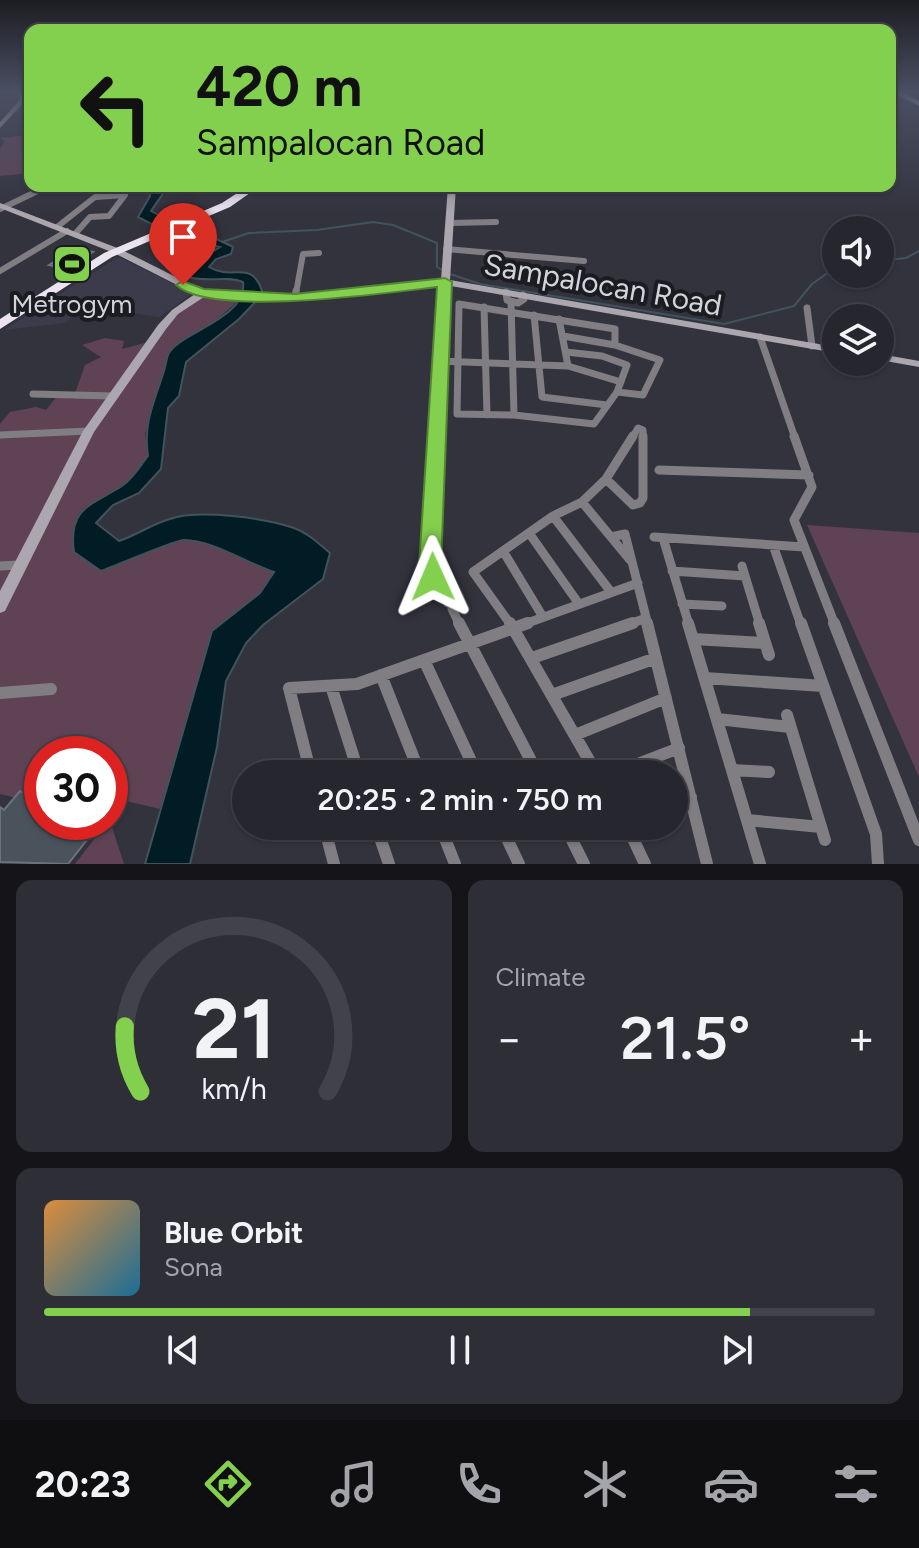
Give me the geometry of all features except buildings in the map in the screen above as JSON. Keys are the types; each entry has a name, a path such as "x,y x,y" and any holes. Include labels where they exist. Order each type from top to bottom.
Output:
{"highway":[{"path":"0,327 117,251 226,205 246,192"}],"main road":[{"path":"445,282 452,192"},
{"path":"0,606 89,431 175,312 202,294 117,251 1,207"},
{"name":"Sampalocan Road","path":"202,294 295,298 445,282 510,302 523,295 822,348"},
{"path":"894,360 919,364"}],"street":[{"path":"1,207 33,192"},
{"path":"0,271 71,233 90,217 109,216 125,195 95,197 57,227"},
{"path":"450,223 496,222"},
{"path":"446,249 584,261"},
{"path":"295,298 303,254 319,253"},
{"path":"445,282 438,361 439,437 430,566 531,760"},
{"path":"510,302 514,415"},
{"path":"566,352 602,356 627,365 617,392 594,424 514,415 457,414 459,304 484,307 510,302 534,315 615,329 615,345"},
{"path":"484,307 487,415"},
{"path":"807,308 812,346"},
{"path":"534,315 542,397 607,405"},
{"path":"559,319 568,366"},
{"path":"563,336 615,345 660,360 643,395 617,392"},
{"path":"760,337 809,475 812,494 795,512 794,520 919,840"},
{"path":"438,361 568,366 621,382"},
{"path":"33,394 113,396"},
{"path":"589,760 514,628 473,572 553,516 582,502 606,479 638,428 643,430 643,498 640,503 633,505 606,479"},
{"path":"0,435 89,431"},
{"path":"659,470 809,475"},
{"path":"582,502 611,537 625,534 707,864"},
{"path":"553,516 611,592"},
{"path":"529,533 579,604"},
{"path":"760,864 672,571 658,538 804,547"},
{"path":"773,545 876,834 878,864"},
{"path":"503,551 543,617"},
{"path":"0,566 19,565"},
{"path":"672,571 743,571 767,649 693,639"},
{"path":"307,760 289,688 357,684 638,583"},
{"path":"682,604 722,606"},
{"path":"532,658 646,618"},
{"path":"552,695 656,658"},
{"path":"424,660 470,760"},
{"path":"381,675 414,760"},
{"path":"705,678 823,686"},
{"path":"331,686 355,760"},
{"path":"0,693 51,689"},
{"path":"575,735 666,698"},
{"path":"717,719 789,721 823,834 747,820"},
{"path":"648,760 679,748"},
{"path":"732,770 769,772"},
{"path":"328,840 334,864"},
{"path":"381,840 389,864"},
{"path":"446,840 455,864"},
{"path":"508,840 519,864"},
{"path":"572,840 584,864"},
{"path":"634,840 645,864"}],"shaded area":[{"path":"24,136 24,174 0,176 0,148 5,141 0,138"},
{"path":"150,192 164,192 151,211 233,247 231,254 216,259 209,267 218,271 248,273 259,283 263,294 239,319 186,362 179,396 168,408 161,469 139,493 113,505 96,523 119,541 182,516 250,518 299,530 330,553 323,579 263,625 246,643 226,681 217,747 190,864 145,864 212,631 260,593 274,572 195,541 178,541 101,571 74,552 74,526 78,517 91,504 126,483 148,456 148,423 169,353 186,338 225,315 242,295 243,282 189,277 184,269 220,247 167,232 138,217"},
{"path":"118,257 193,293 159,317 88,307 65,323 4,330"},
{"path":"202,294 241,298 206,329 169,351 145,434 148,456 126,484 82,510 101,571 185,540 218,548 275,572 260,593 212,631 160,809 128,801 128,736 24,736 24,800 0,794 0,424 10,412 36,407 46,410 58,395 73,399 85,365 101,357 82,345 105,338 124,341 122,349 152,341 162,327"},
{"path":"807,525 919,533 919,777"},
{"path":"93,840 116,840 124,864 75,864"}],"waterway":[{"path":"222,242 249,233 317,230 373,222 393,225 437,243 437,267 444,271"},
{"path":"894,259 906,258 919,251"},
{"path":"450,274 480,284 724,324 794,306 822,277"}],"place":[{"name":"Metrogym","path":"72,264"}],"route":[{"path":"183,285 202,294 295,298 445,282 438,361 439,437 430,566 433,577"}]}
